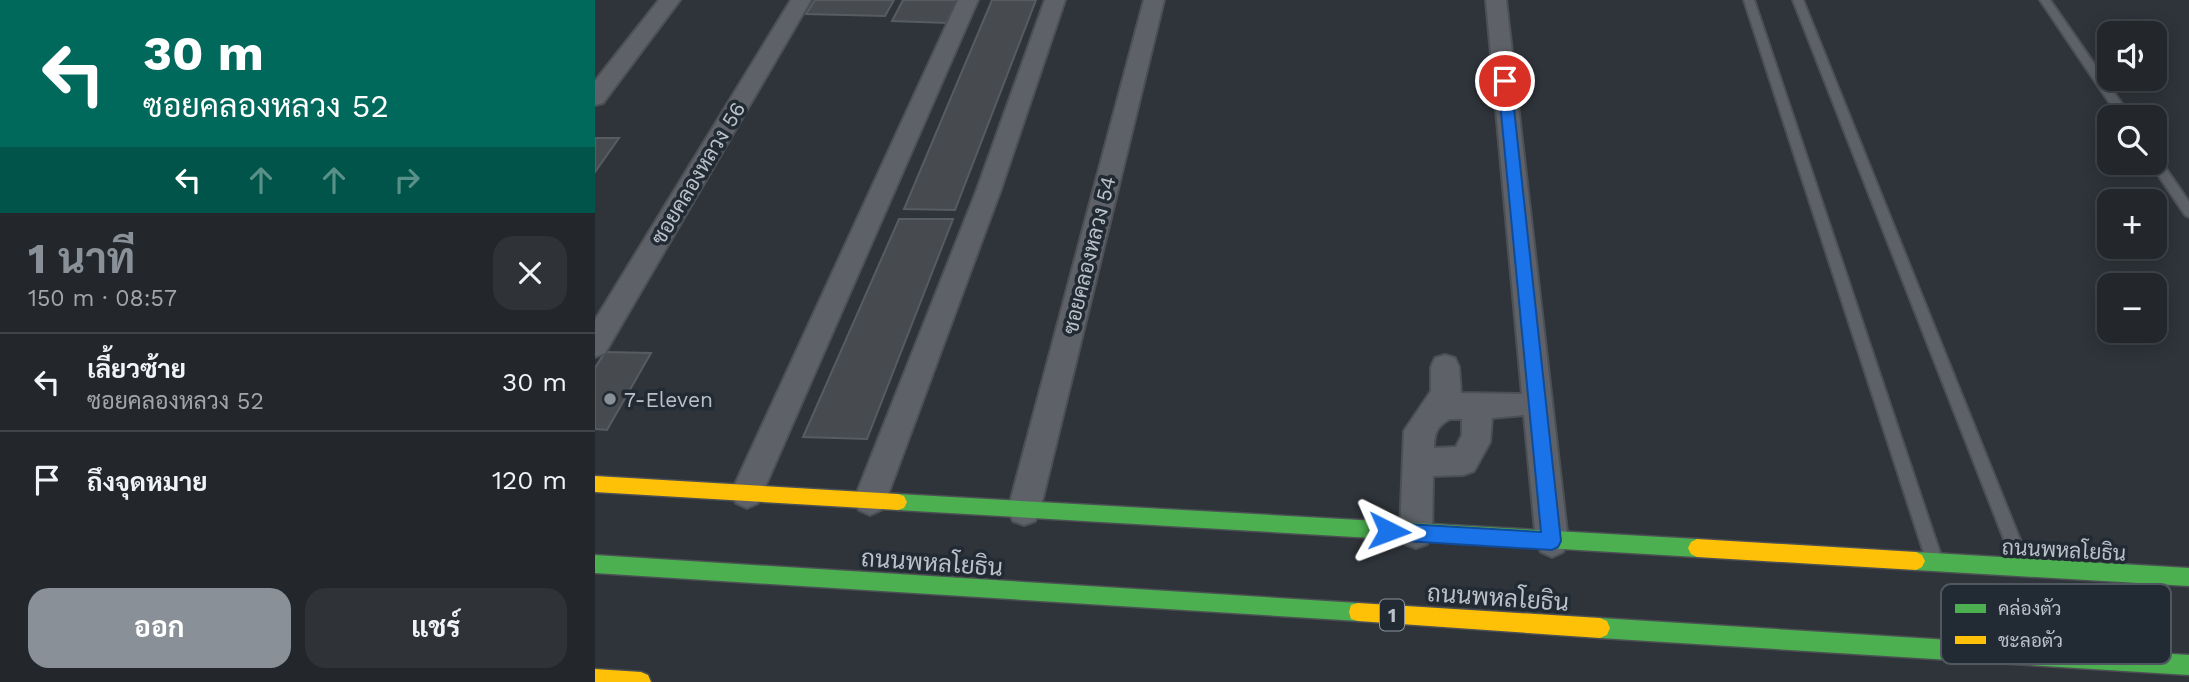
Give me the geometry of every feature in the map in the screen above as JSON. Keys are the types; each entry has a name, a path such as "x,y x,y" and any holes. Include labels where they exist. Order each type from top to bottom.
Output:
{"main road":[{"name":"ถนนพหลโยธิน","path":"595,484 2189,577"},
{"name":"ถนนพหลโยธิน","path":"595,564 1941,649"},
{"name":"ถนนพหลโยธิน","path":"2171,664 2189,665"},
{"path":"595,679 641,682"}],"street":[{"path":"595,97 670,0"},
{"name":"ซอยคลองหลวง 56","path":"595,345 800,0"},
{"path":"747,493 968,0"},
{"path":"870,500 988,192 1055,0"},
{"name":"ซอยคลองหลวง 54","path":"1024,509 1154,0"},
{"path":"1496,0 1552,541"},
{"path":"1416,533 1419,431 1446,394 1445,367"},
{"path":"1417,462 1463,461 1473,451 1478,433 1476,404"},
{"path":"1430,415 1446,406 1517,405"}],"lane":[{"path":"1749,0 1935,564"},
{"path":"1798,0 2024,569"},
{"path":"2045,0 2117,105"},
{"path":"2164,175 2189,212"}],"building":[{"path":"815,0 894,0 885,16 806,14"},
{"path":"903,0 959,0 948,23 892,21"},
{"path":"992,0 1036,0 955,210 904,209"},
{"path":"595,138 619,138 595,172"},
{"path":"899,219 953,219 867,439 803,437"},
{"name":"7-Eleven","path":"605,352 651,353 607,430 595,429 595,368"}],"traffic: fast":[{"path":"898,502 1697,548"},
{"path":"1916,561 2189,577"},
{"path":"595,564 1358,612"},
{"path":"1600,628 1941,649"},
{"path":"2171,664 2189,665"}],"traffic: slow":[{"path":"595,484 898,502"},
{"path":"1697,548 1916,561"},
{"path":"1358,612 1600,628"},
{"path":"595,679 641,682"}],"place":[{"name":"7-Eleven","path":"610,399"}],"route":[{"path":"1389,531 1552,541 1505,81"}]}
